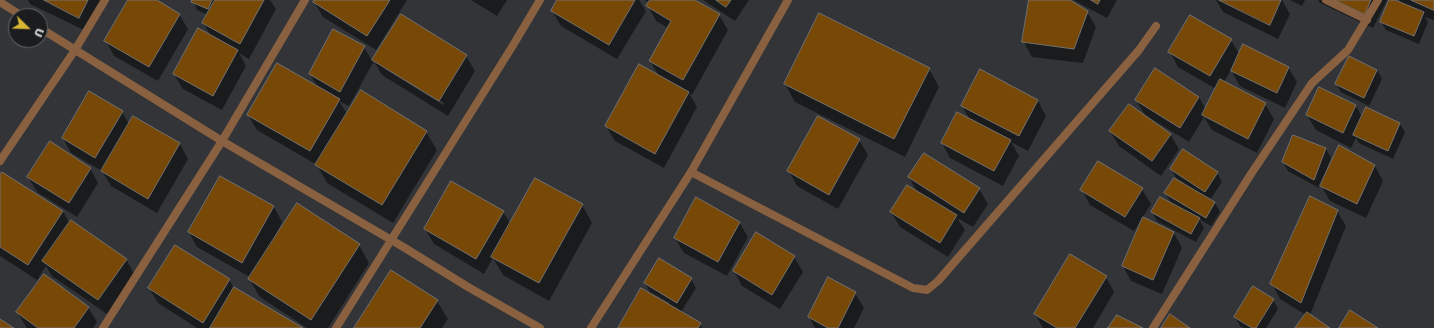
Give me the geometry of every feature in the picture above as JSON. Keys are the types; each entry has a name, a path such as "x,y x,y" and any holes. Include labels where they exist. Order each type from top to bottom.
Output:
{"street":[{"path":"0,162 75,50 105,0"},
{"path":"103,328 222,141 305,0"},
{"path":"336,328 540,0"},
{"path":"591,328 691,172 788,0"},
{"path":"1326,0 1367,20"},
{"path":"1153,328 1251,174 1312,83 1343,56 1367,20 1378,0"},
{"path":"0,2 9,8"},
{"path":"691,172 913,288 928,290 938,281 1129,62 1156,26"},
{"path":"48,33 222,141 540,328"}],"building":[{"path":"44,0 88,0 79,18"},
{"path":"128,0 157,0 180,14 149,67 104,41"},
{"path":"192,0 212,0 208,9 191,2"},
{"path":"215,0 264,0 240,44 202,23"},
{"path":"314,0 390,0 367,36 313,2"},
{"path":"557,0 635,0 609,45 551,11"},
{"path":"650,0 695,0 720,14 683,80 649,61 671,21 646,6"},
{"path":"716,0 731,0 726,7"},
{"path":"1029,0 1070,0 1088,11 1074,49 1022,42"},
{"path":"1091,0 1100,0 1098,4"},
{"path":"1219,0 1281,0 1270,25"},
{"path":"1335,0 1371,0 1365,14"},
{"path":"1389,0 1395,0 1424,12 1414,36 1380,22"},
{"path":"1411,0 1434,0 1434,10"},
{"path":"819,13 930,68 894,139 784,84"},
{"path":"401,14 467,55 439,101 372,60"},
{"path":"1190,15 1232,39 1210,76 1168,52"},
{"path":"198,28 238,50 213,96 173,74"},
{"path":"333,29 365,46 340,92 309,74"},
{"path":"1243,44 1289,67 1277,93 1231,71"},
{"path":"1349,56 1377,70 1364,98 1335,84"},
{"path":"277,63 340,99 310,151 247,115"},
{"path":"639,64 689,92 655,154 605,126"},
{"path":"1155,68 1199,97 1180,128 1135,100"},
{"path":"980,69 1038,100 1019,136 961,106"},
{"path":"1220,79 1266,103 1248,139 1202,115"},
{"path":"1319,87 1356,105 1343,133 1306,115"},
{"path":"361,90 427,131 382,205 315,165"},
{"path":"89,91 123,111 95,158 62,138"},
{"path":"1129,104 1171,134 1152,161 1109,131"},
{"path":"1366,107 1400,123 1388,151 1353,135"},
{"path":"957,112 1011,140 994,171 941,143"},
{"path":"133,116 180,143 148,199 101,171"},
{"path":"818,116 860,139 829,195 787,171"},
{"path":"1293,135 1326,148 1314,180 1282,162"},
{"path":"50,141 91,168 69,203 27,177"},
{"path":"1339,145 1375,165 1357,204 1320,186"},
{"path":"1183,149 1218,172 1205,192 1170,169"},
{"path":"924,153 980,188 964,213 908,177"},
{"path":"1098,161 1143,188 1125,217 1080,190"},
{"path":"2,172 63,211 28,265 0,247 0,175"},
{"path":"220,176 274,206 242,263 188,232"},
{"path":"535,178 583,204 539,283 491,257"},
{"path":"1174,178 1215,202 1206,218 1164,193"},
{"path":"451,181 504,211 476,259 424,229"},
{"path":"907,185 957,215 940,243 890,212"},
{"path":"1310,196 1338,210 1301,303 1270,284"},
{"path":"696,197 740,222 718,262 674,238"},
{"path":"1160,197 1200,218 1191,234 1151,212"},
{"path":"297,203 360,244 311,320 248,279"},
{"path":"1143,217 1174,232 1153,280 1122,266"},
{"path":"71,220 127,259 98,300 42,261"},
{"path":"756,232 795,256 772,295 733,271"},
{"path":"175,245 230,279 203,323 148,288"},
{"path":"1070,254 1107,276 1075,328 1057,328 1034,314"},
{"path":"659,258 692,278 677,303 644,283"},
{"path":"391,270 438,300 420,328 354,328"},
{"path":"44,274 89,307 74,328 38,328 16,312"},
{"path":"828,277 856,292 838,328 828,328 808,317"},
{"path":"1253,286 1274,299 1256,328 1252,328 1234,317"},
{"path":"234,287 303,328 210,328"},
{"path":"641,288 701,323 698,328 618,328"},
{"path":"1350,310 1378,328 1339,328"},
{"path":"1307,312 1330,328 1295,328"},
{"path":"1170,314 1190,328 1161,328"},
{"path":"1117,315 1143,328 1108,328"},
{"path":"0,319 14,328 0,328"}]}
